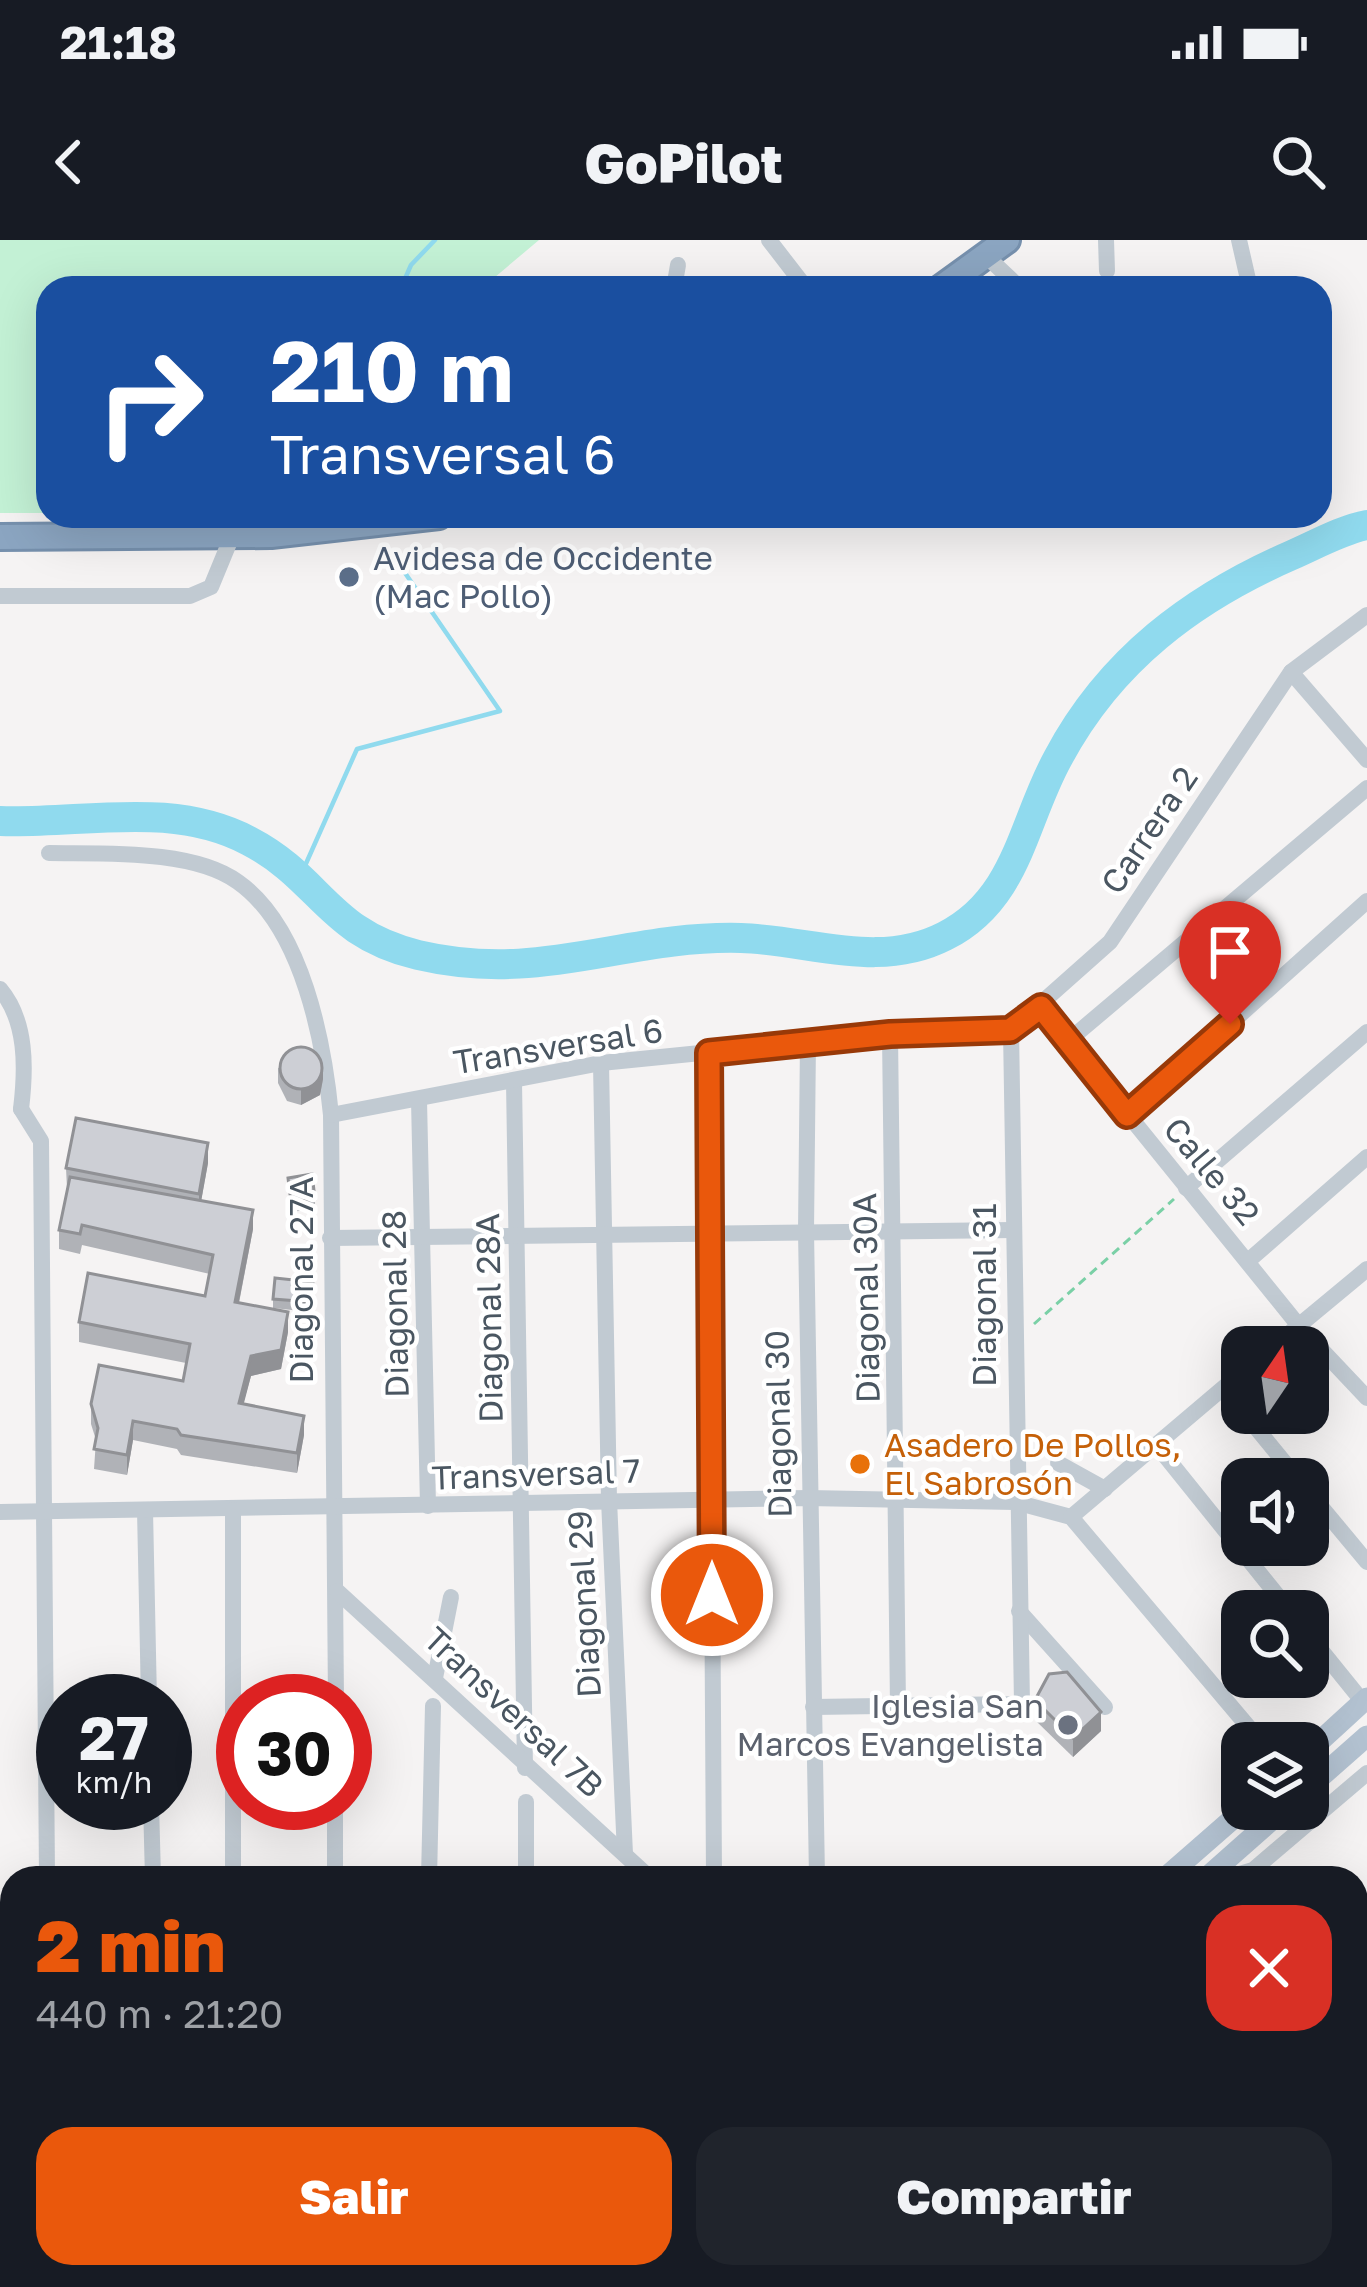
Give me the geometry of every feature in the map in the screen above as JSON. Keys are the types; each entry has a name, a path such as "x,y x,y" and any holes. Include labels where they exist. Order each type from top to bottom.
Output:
{"highway":[{"path":"957,276 1007,240"},
{"path":"0,537 232,536 350,528"}],"main road":[{"path":"1329,1733 1365,1700"},
{"path":"1329,1769 1367,1736"},
{"path":"1179,1866 1221,1829"},
{"path":"1220,1866 1260,1830"}],"street":[{"path":"769,240 797,276"},
{"path":"1106,240 1107,271"},
{"path":"1239,240 1247,276"},
{"path":"985,256 1007,276"},
{"path":"676,276 678,265"},
{"path":"0,596 190,596 211,586 232,536"},
{"name":"Carrera 2","path":"1041,1007 1110,943 1292,672 1367,615"},
{"path":"1292,672 1367,760"},
{"path":"1068,1041 1367,788"},
{"name":"Diagonal 27A","path":"49,853 143,855 208,868 239,882 271,919 315,1012 323,1035 331,1115 336,1674"},
{"path":"1127,1115 1367,901"},
{"path":"0,989 16,1007 24,1059 21,1109 41,1141 47,1866"},
{"path":"1010,1030 1041,1007"},
{"name":"Calle 32","path":"1041,1007 1299,1326"},
{"name":"Transversal 6","path":"331,1115 602,1064 890,1034 1010,1030"},
{"name":"Diagonal 31","path":"898,1706 1022,1704 1010,1030"},
{"path":"1186,1188 1367,1032"},
{"name":"Diagonal 30A","path":"890,1034 898,1706"},
{"name":"Diagonal 30","path":"808,1041 808,1498 817,1866"},
{"path":"709,1053 714,1866"},
{"name":"Diagonal 29","path":"602,1064 609,1500 626,1854"},
{"name":"Diagonal 28A","path":"514,1082 525,1768"},
{"name":"Diagonal 28","path":"418,1100 428,1506"},
{"path":"0,1109 21,1109"},
{"path":"1248,1261 1367,1157"},
{"path":"330,1238 1015,1230"},
{"path":"1299,1326 1367,1269"},
{"name":"Calle 32","path":"1329,1357 1366,1396"},
{"path":"1221,1390 1071,1517 1244,1722"},
{"path":"1261,1434 1281,1458"},
{"path":"1158,1447 1273,1590"},
{"path":"1058,1462 1105,1490"},
{"name":"Transversal 7","path":"0,1512 333,1510 808,1498 1015,1502 1071,1517"},
{"path":"145,1510 148,1674"},
{"path":"232,1866 233,1510"},
{"path":"1329,1516 1367,1562"},
{"name":"Transversal 7B","path":"337,1592 638,1866"},
{"path":"435,1678 451,1597"},
{"path":"1018,1611 1105,1707"},
{"path":"1329,1658 1365,1700"},
{"path":"429,1866 433,1706"},
{"path":"813,1707 898,1706"},
{"path":"1258,1866 1367,1773"},
{"path":"526,1802 526,1866"},
{"path":"152,1830 153,1866"},
{"path":"334,1866 335,1830"}],"path":[{"path":"1015,1341 1186,1188"}],"green space":[{"path":"0,240 539,240 496,276 36,276 36,513 0,513"}],"building":[{"path":"301,1047 316,1053 322,1068 316,1083 301,1089 286,1083 280,1068 286,1053"},
{"path":"76,1118 208,1143 199,1194 66,1168"},
{"path":"312,1174 315,1199 291,1202 288,1178"},
{"path":"70,1177 253,1210 235,1302 288,1312 281,1350 251,1356 239,1403 304,1416 297,1453 181,1435 177,1429 133,1421 127,1455 94,1449 98,1428 91,1404 99,1365 183,1381 190,1344 79,1322 88,1273 205,1296 213,1255 82,1225 80,1234 59,1230"},
{"path":"275,1278 313,1282 311,1302 273,1299"},
{"path":"1067,1672 1101,1712 1073,1738 1035,1700 1049,1674"}],"waterway":[{"path":"406,276 435,240"},
{"path":"0,821 158,817 220,828 273,856 363,933 418,955 463,962 544,962 698,939 741,938 870,952 920,946 945,936 988,902 1015,858 1058,758 1079,723 1129,662 1221,591 1367,525"},
{"path":"300,877 357,749 500,711 403,570"}],"place":[{"name":"Avidesa de Occidente (Mac Pollo)","path":"349,577"},
{"name":"Asadero De Pollos, El Sabrosón","path":"860,1464"},
{"name":"Iglesia San Marcos Evangelista","path":"1068,1725"}],"route":[{"path":"712,1595 709,1053 890,1034 1010,1030 1041,1007 1127,1115 1230,1024"}]}
